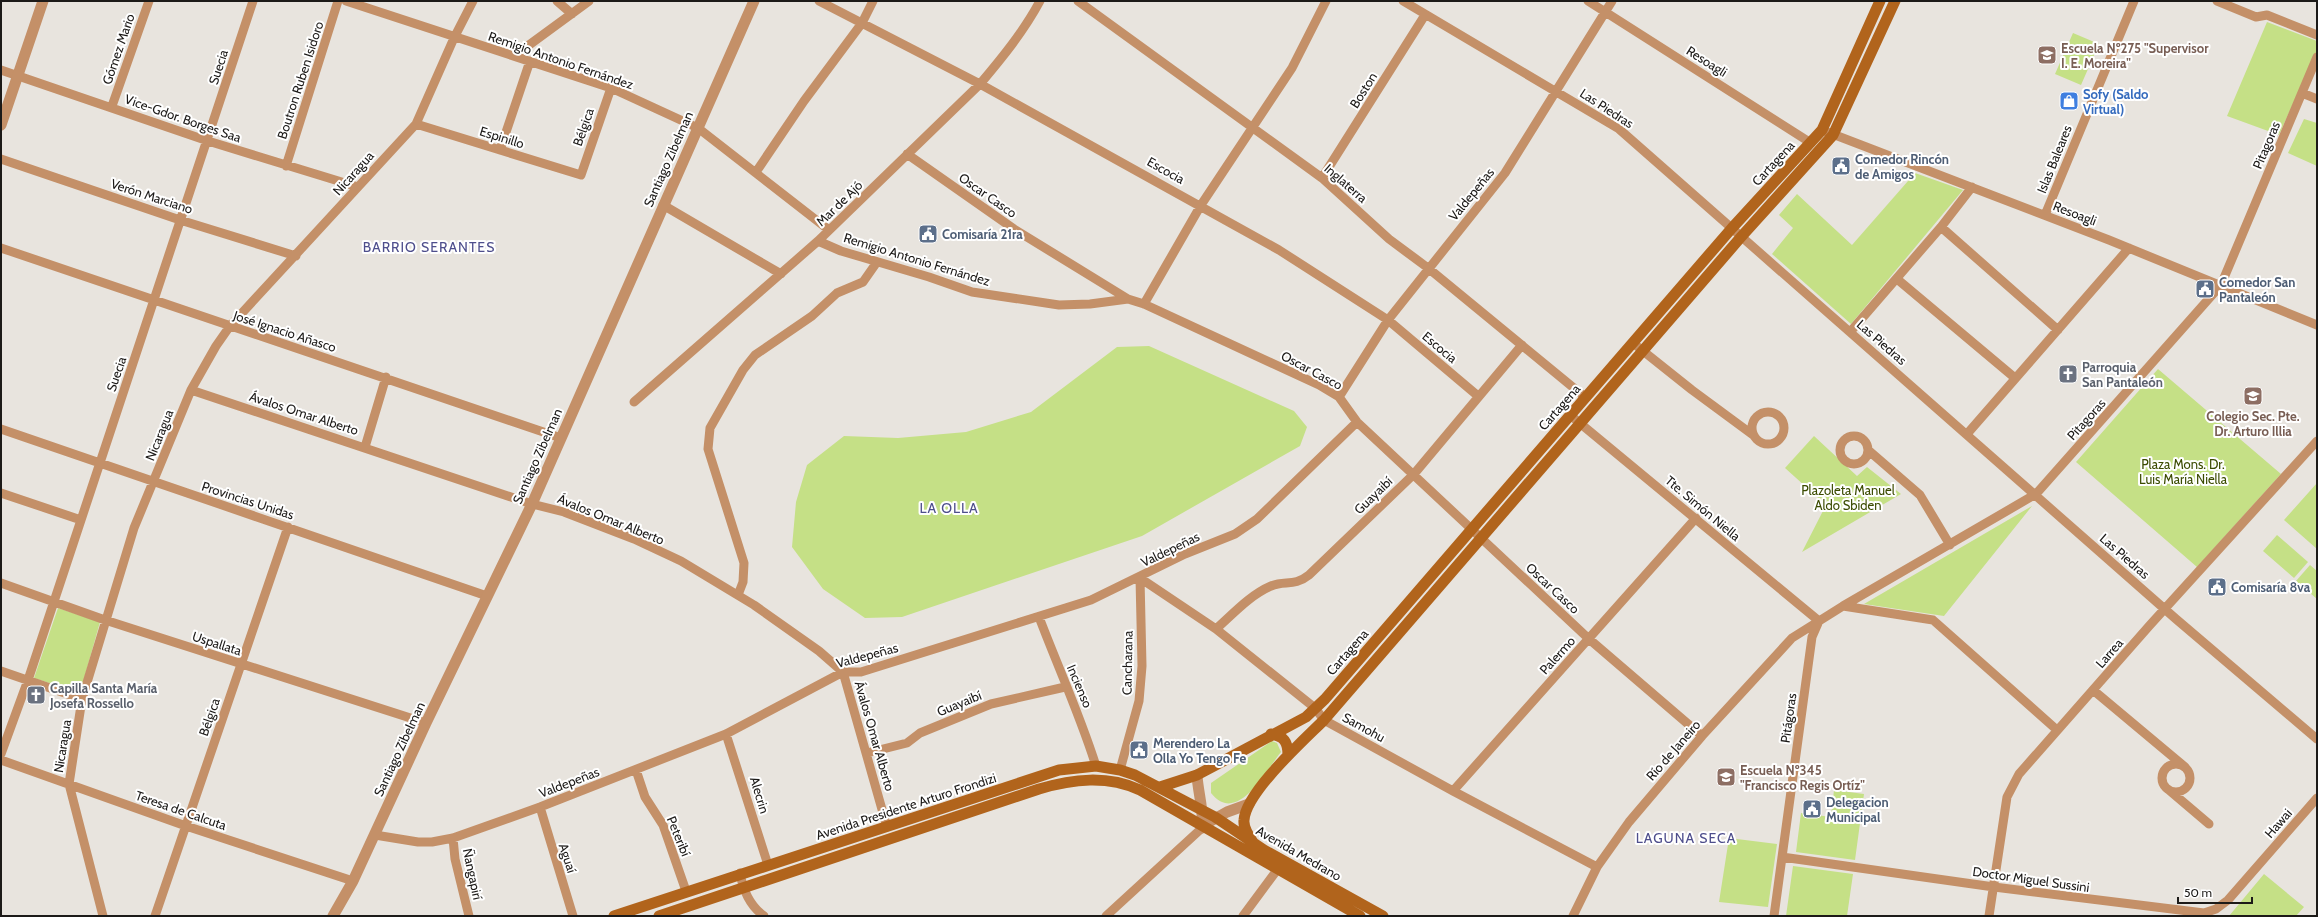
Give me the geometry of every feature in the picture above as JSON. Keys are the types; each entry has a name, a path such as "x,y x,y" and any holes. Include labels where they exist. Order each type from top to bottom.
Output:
{"main road":[{"name":"Cartagena","path":"1160,787 1197,775 1271,734 1306,717 1315,708 1586,398 1732,228 1822,130 1880,1"},
{"name":"Cartagena","path":"1255,845 1244,827 1244,819 1249,804 1288,755 1324,720 1740,237 1833,135 1895,1"},
{"path":"1271,734 1282,737 1286,742 1288,755"},
{"name":"Avenida Presidente Arturo Frondizi","path":"614,916 740,873 887,827 1059,770 1096,766 1120,770 1160,787 1204,812"},
{"name":"Avenida Presidente Arturo Frondizi","path":"659,916 1039,789 1078,781 1103,779 1124,783 1202,828"},
{"name":"Avenida Medrano","path":"1204,812 1215,817 1255,845 1376,914"},
{"name":"Avenida Medrano","path":"1202,828 1360,916"}],"street":[{"path":"1,125 43,1"},
{"name":"Gómez Mario","path":"112,106 149,1"},
{"name":"Suecia","path":"1,754 28,680 180,220 208,141 253,1"},
{"name":"Boutron Ruben Isidoro","path":"286,166 338,1"},
{"name":"Remigio Antonio Fernández","path":"346,1 454,38 611,88 698,128 829,230"},
{"name":"Nicaragua","path":"102,916 69,784 82,698 134,528 154,483 191,390 216,346 230,326 416,124 454,38 473,1"},
{"path":"557,1 572,14"},
{"path":"514,56 589,1"},
{"name":"Santiago Zibelman","path":"334,916 353,881 426,723 532,504 754,1"},
{"name":"Escocia","path":"819,1 980,84 1201,205 1279,250 1388,320 1478,396"},
{"path":"756,172 804,101 862,23 873,1"},
{"name":"Mar de Ajó","path":"634,402 818,241 980,84 1004,55 1032,16 1040,1"},
{"name":"Inglaterra","path":"1078,1 1322,178 1389,239 1428,268 1586,398"},
{"path":"1144,304 1201,205 1292,68 1326,1"},
{"name":"Resoagli","path":"1588,1 1811,143"},
{"name":"Valdepeñas","path":"1339,397 1388,320 1505,173 1557,92 1604,11 1612,1"},
{"name":"Islas Baleares","path":"2045,215 2134,1"},
{"path":"2217,1 2256,17 2267,15 2317,35"},
{"name":"Las Piedras","path":"1408,2 1425,15 1619,128 1732,228 1740,237 1851,331 2165,608 2317,739"},
{"name":"Boston","path":"1322,178 1425,15"},
{"name":"Pitagoras","path":"1819,621 2036,494 2221,285 2317,57"},
{"path":"500,150 530,62"},
{"name":"Vice-Gdor. Borges Saa","path":"1,70 112,106 208,141 358,188"},
{"name":"Bélgica","path":"581,175 611,88"},
{"path":"2302,93 2317,99"},
{"name":"Espinillo","path":"416,124 581,175"},
{"name":"Resoagli","path":"1822,130 2129,248 2317,325"},
{"name":"Oscar Casco","path":"908,154 1014,229 1128,299 1144,304 1319,385 1339,397 1357,422 1588,639 1702,736"},
{"name":"Verón Marciano","path":"1,160 180,220 296,256"},
{"path":"1851,331 1941,227 1972,187"},
{"path":"663,205 781,274"},
{"path":"1941,227 2058,330"},
{"name":"Remigio Antonio Fernández","path":"818,241 841,251 972,292 1059,305 1090,304 1128,299"},
{"name":"José Ignacio Añasco","path":"1,248 561,438"},
{"path":"1967,434 2129,248"},
{"path":"738,595 743,582 744,562 708,449 710,428 743,370 754,356 812,316 837,293 863,282 877,262"},
{"path":"1897,279 2015,378"},
{"path":"1633,342 1692,390 1753,435"},
{"name":"Guayaibí","path":"1216,629 1260,592 1272,586 1300,582 1414,474 1522,345"},
{"path":"365,447 386,378"},
{"name":"Ávalos Omar Alberto","path":"191,390 532,504 564,512 634,539 681,561 738,595 819,651 843,672 887,827"},
{"name":"Tte. Simón Niella","path":"1570,415 1819,621"},
{"name":"Valdepeñas","path":"375,835 418,842 432,842 453,838 540,807 726,734 843,672 861,672 1091,600 1140,578 1185,554 1235,534 1257,519 1357,422"},
{"name":"Provincias Unidas","path":"1,429 154,483 288,527 487,596"},
{"name":"Larrea","path":"1989,916 2010,791 2019,774 2165,608 2317,441"},
{"path":"1868,450 1920,495 1950,545"},
{"path":"1,493 81,520"},
{"name":"Palermo","path":"1453,791 1696,518"},
{"name":"Bélgica","path":"155,916 288,527"},
{"name":"Samohu","path":"1140,578 1216,629 1315,708 1324,720 1453,791 1597,867"},
{"name":"Cancharana","path":"1120,770 1139,701 1142,666 1140,578"},
{"name":"Uspallata","path":"1,583 105,620 426,723"},
{"path":"1843,606 1933,620 2057,730"},
{"name":"Incienso","path":"1039,617 1065,687 1084,728 1096,766"},
{"name":"Río de Janeiro","path":"1573,916 1597,867 1629,822 1702,736 1792,638 1819,621"},
{"name":"Pitágoras","path":"1774,916 1812,637 1819,621"},
{"path":"1,671 82,698"},
{"name":"Guayaibí","path":"867,754 907,743 920,733 991,704 1065,687"},
{"path":"2093,690 2184,767 2189,775 2188,784 2178,792 2169,790"},
{"name":"Alecrin","path":"726,734 768,865"},
{"name":"Teresa de Calcuta","path":"1,760 186,826 353,881"},
{"path":"2184,767 2176,764 2164,770 2162,779 2169,790 2209,824"},
{"name":"Peteribí","path":"636,770 645,797 663,825 686,891"},
{"path":"1197,775 1199,799 1204,812 1202,828"},
{"name":"Hawai","path":"2258,865 2317,798"},
{"path":"1112,914 1215,817 1249,804"},
{"name":"Aguaí","path":"540,807 573,916"},
{"name":"Ñangapirí","path":"453,838 455,859 469,916"},
{"name":"Doctor Miguel Sussini","path":"1782,856 1994,887 2204,913 2216,909 2228,900 2258,865"},
{"path":"1243,916 1277,870"},
{"path":"740,873 743,887 753,906 764,916"}],"green space":[{"path":"2267,22 2317,41 2317,50 2279,135 2227,116"},
{"path":"2073,33 2099,44 2081,85 2055,74"},
{"path":"2304,119 2317,123 2317,166 2288,153"},
{"path":"1915,173 1963,190 1851,324 1772,254 1793,228 1779,215 1797,194 1852,245"},
{"name":"LA OLLA","path":"1149,346 1294,411 1307,427 1300,446 1142,536 902,617 865,618 823,589 792,547 796,502 807,465 844,436 898,438 966,432 1031,412 1117,347"},
{"name":"Plaza Mons. Dr. Luis María Niella","path":"2158,369 2281,474 2197,567 2076,462"},
{"name":"Plazoleta Manuel Aldo Sbiden","path":"1814,436 1857,476 1867,467 1901,494 1802,552 1826,505 1785,468"},
{"path":"2317,483 2317,549 2284,520"},
{"path":"2032,506 1944,616 1864,604"},
{"path":"2277,535 2308,562 2294,578 2263,551"},
{"path":"2310,565 2317,571 2317,599 2296,581"},
{"path":"58,608 100,622 80,693 34,678"},
{"path":"1272,741 1277,743 1281,752 1250,792 1240,800 1231,803 1221,802 1211,793 1211,783"},
{"path":"1834,790 1864,794 1855,860 1796,852 1801,813 1831,817"},
{"path":"1729,838 1777,844 1768,907 1719,902"},
{"path":"1793,866 1853,874 1847,916 1786,916"},
{"path":"2264,874 2304,907 2296,916 2229,916"}],"place":[{"name":"Escuela Nº275 \"Supervisor I. E. Moreira\"","path":"2047,55"},
{"name":"Sofy (Saldo Virtual)","path":"2069,101"},
{"name":"Comedor Rincón de Amigos","path":"1841,166"},
{"name":"Comisaría 21ra","path":"928,234"},
{"name":"Comedor San Pantaleón","path":"2205,289"},
{"name":"Parroquia San Pantaleón","path":"2068,374"},
{"name":"Colegio Sec. Pte. Dr. Arturo Illia","path":"2253,396"},
{"name":"Comisaría 8va","path":"2217,587"},
{"name":"Capilla Santa María Josefa Rossello","path":"36,695"},
{"name":"Merendero La Olla Yo Tengo Fe","path":"1139,750"},
{"name":"Escuela Nº345 \"Francisco Regis Ortíz\"","path":"1726,777"},
{"name":"Delegacion Municipal","path":"1812,809"}],"district":[{"name":"BARRIO SERANTES","path":"429,247"},
{"name":"LA OLLA","path":"949,508"},
{"name":"LAGUNA SECA","path":"1686,838"}]}
